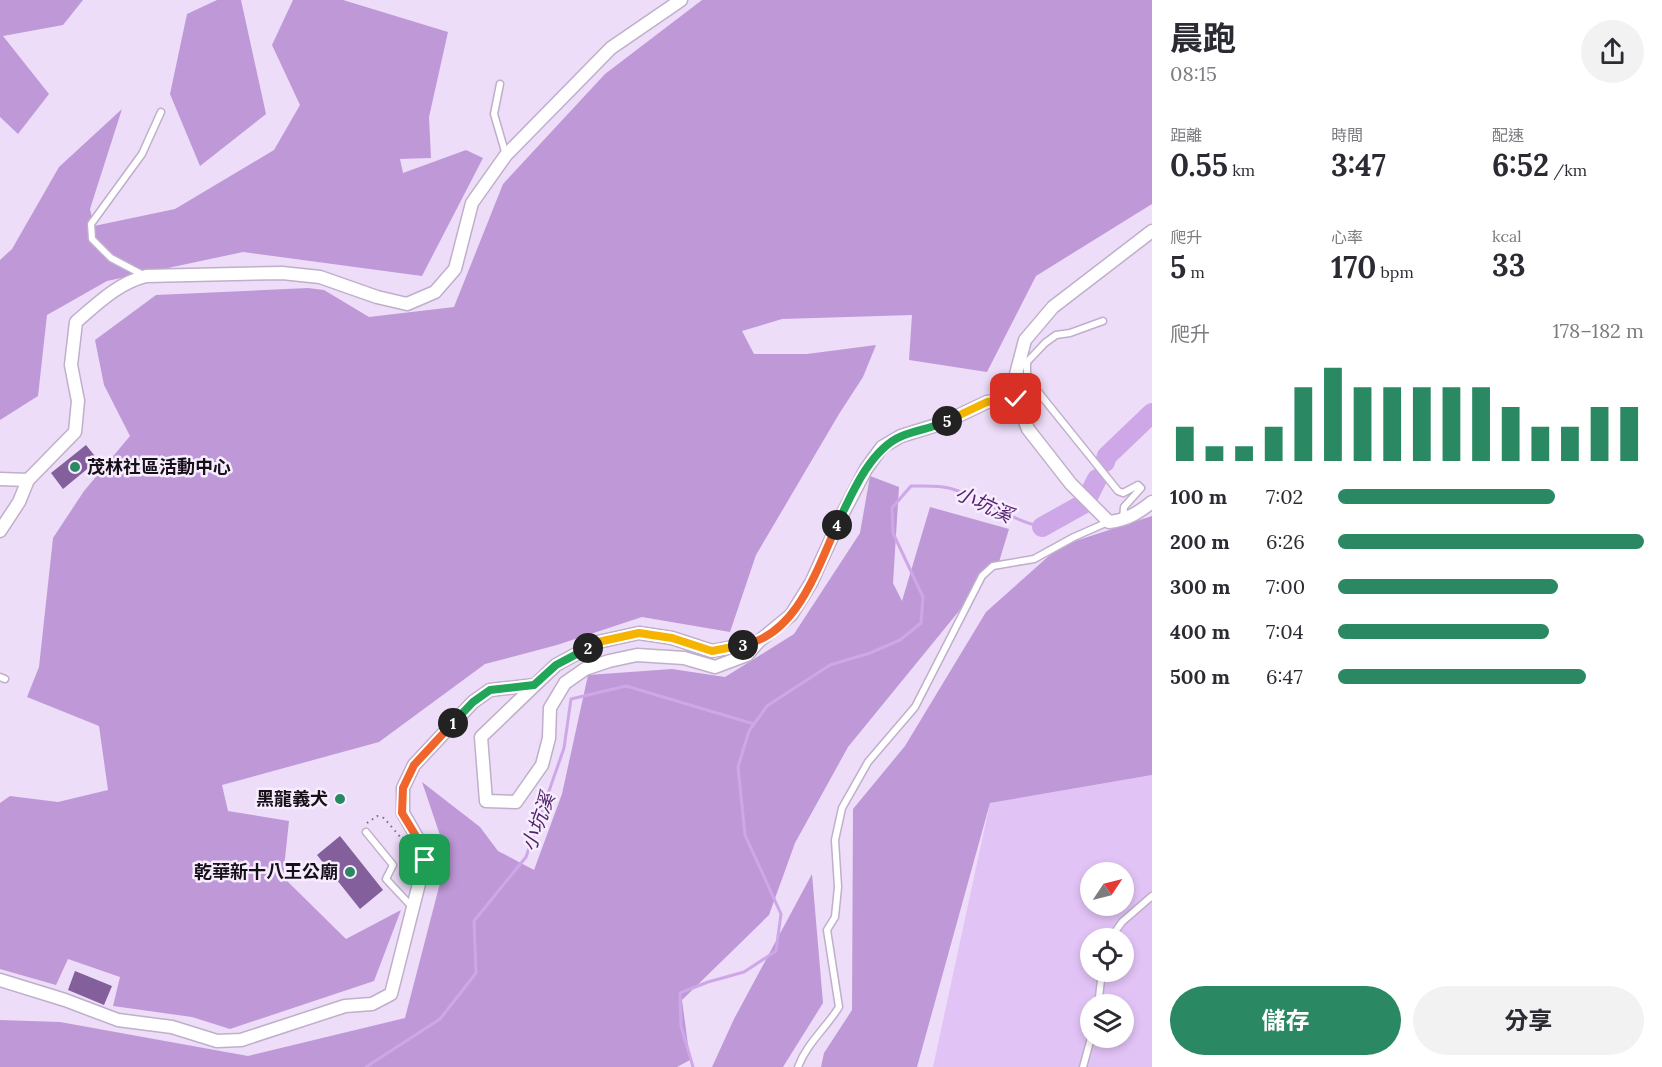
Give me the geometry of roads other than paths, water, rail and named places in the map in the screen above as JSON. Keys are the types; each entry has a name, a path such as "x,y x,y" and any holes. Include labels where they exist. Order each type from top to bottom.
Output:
{"street":[{"path":"0,531 18,502 28,480 75,432 78,401 71,365 76,322 105,297 130,280 146,276 282,273 320,277 377,297 407,304 435,292 455,269 472,203 506,155 611,48 681,0"},
{"path":"1152,231 1053,307 1025,340 1023,361 1015,378 1016,399 1028,429 1071,484 1109,522 1123,520 1152,502"},
{"path":"758,642 712,651 672,638 639,633 598,642 556,665 481,737 486,801 516,801 542,765 549,738 550,708 565,683 585,669 637,655 684,658 715,666 747,655 758,642 791,615 811,583 866,469 882,447 901,436 943,423 987,402 1016,399"},
{"path":"0,479 28,480"},
{"path":"0,980 65,1000 118,1020 172,1027 217,1041 242,1040 345,1006 372,1004 391,994 425,860 419,841 407,834 402,813 403,788 414,765 473,702 490,690 534,685"}],"lane":[{"path":"500,84 494,114 506,155"},
{"path":"146,276 111,258 92,239 91,224 142,154 161,112"},
{"path":"1102,321 1070,333 1056,335 1023,361 1027,378 1118,491 1123,493 1138,485 1141,488 1124,507 1123,520"},
{"path":"798,1067 815,1037 839,1007 827,930 835,917 838,887 835,840 842,808 868,762 915,707 982,576 993,566 1034,559 1074,537 1109,522"},
{"path":"365,829 393,864 386,879 414,909"},
{"path":"1118,928 1152,896"},
{"path":"1083,1067 1088,1048"}],"waterway":[{"name":"小坑溪","path":"1105,462 1107,456 1152,413"},
{"name":"小坑溪","path":"1042,527 1085,503 1097,479"},
{"name":"小坑溪","path":"693,1067 681,1026 680,993 744,972 776,951 781,914 745,835 738,767 749,731 767,706 830,665 870,653 900,640 921,623 923,597 893,533 892,508 911,486 940,486 961,492 1018,519 1042,527"},
{"name":"小坑溪","path":"366,1067 440,1019 476,973 474,921 526,857 564,748 571,699 626,686 754,724"}],"place":[{"name":"茂林社區活動中心","path":"75,467"},
{"name":"黑龍義犬","path":"340,799"},
{"name":"乾華新十八王公廟","path":"350,872"}]}
